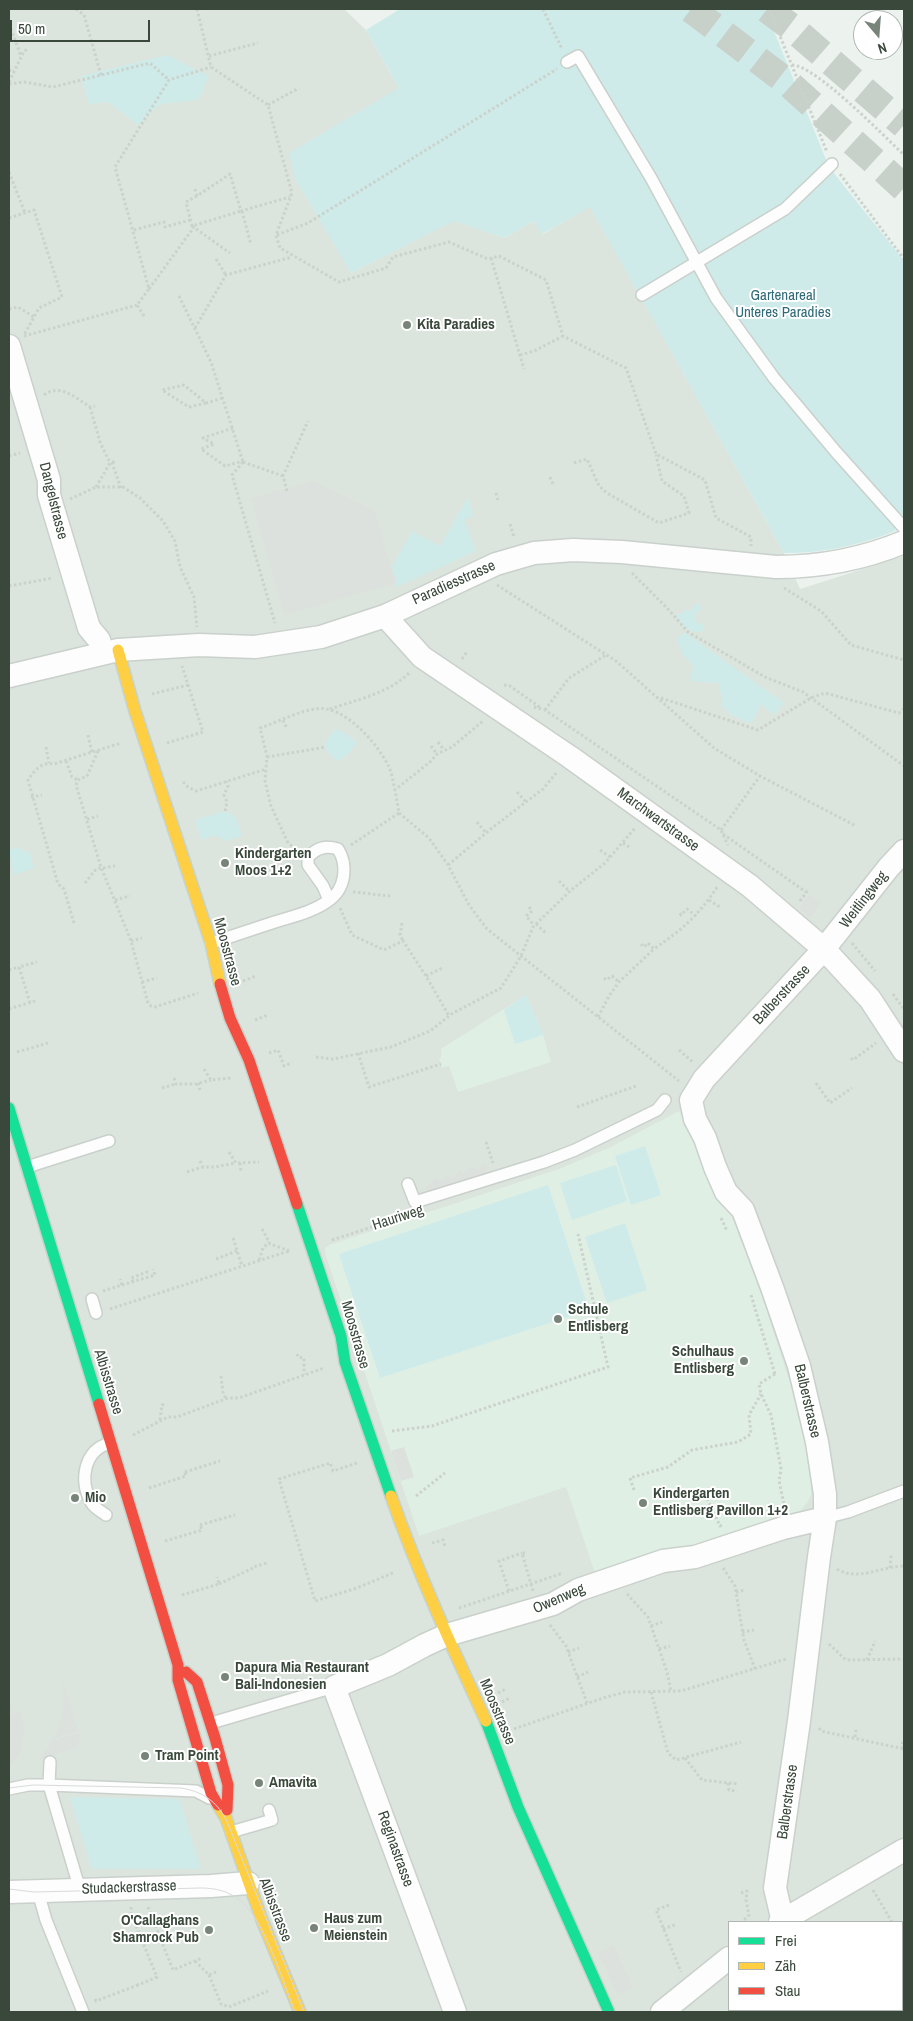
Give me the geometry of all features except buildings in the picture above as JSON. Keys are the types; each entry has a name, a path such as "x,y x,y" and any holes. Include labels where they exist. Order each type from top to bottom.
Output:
{"street":[{"name":"Dangelstrasse","path":"17,342 49,480 49,495 89,628 110,651"},
{"name":"Paradiesstrasse","path":"9,676 110,651 199,645 255,647 321,637 385,616 496,564 534,553 573,550 622,552 776,568 827,564 864,556 904,542"},
{"name":"Marchwartstrasse","path":"385,616 399,634 422,656 570,756 750,886 824,949 870,999 904,1051"},
{"name":"Moosstrasse","path":"110,651 143,736 211,943 216,972 235,1033 249,1060 312,1244 341,1336 345,1362 409,1547 493,1737 518,1807 609,2012"},
{"name":"Weitlingweg","path":"824,949 889,867 904,851"},
{"name":"Balberstrasse","path":"782,1921 776,1888 811,1627 818,1557 825,1518 824,1494 817,1442 799,1366 774,1290 743,1210 726,1192 719,1176 705,1138 695,1120 691,1100 704,1079 824,949"},
{"name":"Albisstrasse","path":"9,1108 178,1664 178,1680 211,1794 226,1818 232,1832 248,1883 300,2012"},
{"name":"Owenweg","path":"334,1686 388,1665 447,1635 552,1604 578,1590 663,1561 695,1557 787,1516 825,1518"},
{"name":"Albisstrasse","path":"178,1664 197,1682 210,1723 228,1785 226,1818"},
{"name":"Reginastrasse","path":"334,1686 455,2012"},
{"path":"782,1921 904,1850"},
{"name":"Studackerstrasse","path":"9,1892 248,1883"},
{"path":"662,2012 728,1959"}],"lane":[{"path":"567,62 578,56 651,178 716,298 774,378 836,452 904,528"},
{"path":"642,295 785,209 832,164"},
{"path":"211,943 302,914 332,898 338,890 345,871 340,852 338,849 329,846 315,850 308,857 308,865 332,898"},
{"path":"408,1184 415,1202 498,1177 574,1150 657,1110 665,1100"},
{"path":"27,1167 108,1142"},
{"path":"95,1296 96,1313"},
{"path":"106,1515 91,1502 83,1476 95,1450 100,1446 110,1443"},
{"name":"Owenweg","path":"825,1518 848,1512 904,1491"},
{"name":"Owenweg","path":"218,1721 334,1686"},
{"path":"50,1762 49,1785 80,1890"},
{"path":"9,1789 28,1785 49,1785 196,1791 214,1801 226,1818"},
{"path":"232,1832 272,1820 268,1810"},
{"path":"38,1892 46,1920 83,2012"}],"path":[{"path":"76,9 84,15 101,75"},
{"path":"197,9 212,67 268,105 292,193 276,235 280,248 292,257 339,282 386,268 393,257 449,242 488,259 499,256 546,280 562,336 626,368 656,454 662,480 684,496 689,513 660,523 607,493 599,486 587,459 574,463"},
{"path":"276,235 308,223 567,62 543,9"},
{"path":"770,9 832,164 904,259"},
{"path":"9,24 21,57"},
{"path":"209,56 258,43"},
{"path":"28,49 21,57 9,83 24,82 53,87 150,63 169,80"},
{"path":"792,65 798,65 822,80 904,155"},
{"path":"149,289 115,167 169,80 212,67"},
{"path":"9,70 14,72"},
{"path":"268,105 299,88"},
{"path":"9,172 25,213"},
{"path":"230,253 193,226 186,202 230,174 251,245"},
{"path":"195,189 197,196"},
{"path":"17,342 137,305 193,226 291,197"},
{"path":"9,218 34,210 62,297 39,308 17,342"},
{"path":"134,230 164,222 165,227 190,220"},
{"path":"195,328 226,275 292,257"},
{"path":"216,258 226,275"},
{"path":"491,258 524,369"},
{"path":"179,296 211,362 243,461"},
{"path":"137,305 144,316"},
{"path":"9,309 18,307 34,317"},
{"path":"520,355 534,351 562,336"},
{"path":"206,403 184,385 162,390 189,407 206,403 223,398"},
{"path":"41,397 48,392 66,391 92,407 100,442 108,459 114,462 121,488"},
{"path":"287,491 283,476 308,421"},
{"path":"233,428 203,438 214,444 201,449 225,466 243,461 283,476"},
{"path":"9,456 26,451"},
{"path":"656,454 705,480 716,518 751,537 751,549"},
{"path":"243,461 232,475 275,623"},
{"path":"96,487 114,462"},
{"path":"550,477 553,484"},
{"path":"66,500 96,487 121,488 140,498 163,521 175,541 180,567 194,597 198,635"},
{"path":"496,493 498,500"},
{"path":"510,524 514,538"},
{"path":"630,571 688,632 765,677 803,692 904,766"},
{"path":"9,586 54,578"},
{"path":"490,580 606,655 658,697 714,748 760,776 856,826"},
{"path":"780,585 821,611 851,645 904,660"},
{"path":"504,685 510,686 544,709 569,678 606,655"},
{"path":"171,752 168,743 203,732 179,659"},
{"path":"308,857 288,843 271,806 264,781 267,757 260,728 315,709 330,709 373,695 394,684 413,668"},
{"path":"168,690 188,685"},
{"path":"658,697 758,730 811,698 825,693 899,713 904,709"},
{"path":"395,790 430,762 437,754 452,747 499,708"},
{"path":"330,709 361,730 377,747 390,769 399,813 429,838 448,865 469,905 486,929 682,1084 665,1100"},
{"path":"283,720 287,729"},
{"path":"88,735 92,752"},
{"path":"74,923 64,889 58,884 28,780 38,768 49,763 54,764 66,761 143,736"},
{"path":"438,742 444,750"},
{"path":"431,746 437,754"},
{"path":"46,747 49,763"},
{"path":"267,757 326,747"},
{"path":"98,751 86,776 78,780 76,786 84,813 88,819 102,869 130,941 148,1003 155,1007 220,986"},
{"path":"448,865 486,832 543,788 570,756"},
{"path":"66,761 72,777 78,780"},
{"path":"179,778 188,788 196,791 266,768"},
{"path":"760,776 722,832 807,891 799,902"},
{"path":"225,811 227,802 224,795 228,786 226,781"},
{"path":"517,792 526,802"},
{"path":"32,796 42,795"},
{"path":"340,852 399,813"},
{"path":"316,1057 333,1059 391,1047 430,1031 449,1016 501,988 521,956 535,925 610,857 648,813"},
{"path":"88,819 98,816"},
{"path":"477,822 486,832"},
{"path":"623,843 629,847"},
{"path":"600,850 610,857"},
{"path":"85,883 96,869 115,866"},
{"path":"560,882 570,892"},
{"path":"598,1017 619,982 654,949 682,929 696,916 719,885"},
{"path":"390,896 354,892 332,898 352,935 384,950 403,941"},
{"path":"114,900 130,896"},
{"path":"708,900 718,906 722,906"},
{"path":"529,907 532,911 526,916 546,934"},
{"path":"680,913 681,915 687,909 696,916"},
{"path":"402,923 400,935 403,941 449,1016"},
{"path":"841,929 877,974"},
{"path":"130,941 142,938"},
{"path":"641,944 644,947 648,943 654,949"},
{"path":"9,970 37,962"},
{"path":"19,967 30,1003"},
{"path":"426,976 444,967"},
{"path":"234,983 256,976"},
{"path":"604,978 606,980 612,976 619,982"},
{"path":"142,982 157,978"},
{"path":"889,989 904,1009"},
{"path":"9,1009 35,1001"},
{"path":"247,1022 268,1015"},
{"path":"851,1058 853,1060 883,1039"},
{"path":"17,1052 48,1043"},
{"path":"679,1050 698,1067"},
{"path":"358,1053 369,1087 441,1064"},
{"path":"204,1069 211,1080"},
{"path":"174,1078 176,1084"},
{"path":"162,1088 176,1084 234,1078"},
{"path":"198,1083 200,1090"},
{"path":"816,1084 830,1103 852,1088"},
{"path":"576,1107 636,1086"},
{"path":"229,1152 238,1163 241,1171"},
{"path":"200,1162 203,1167"},
{"path":"187,1172 203,1167 260,1162"},
{"path":"718,1211 730,1236"},
{"name":"Hauriweg","path":"96,1313 259,1260 312,1244 334,1240 415,1213"},
{"path":"262,1229 269,1242 290,1251"},
{"path":"369,1433 432,1426 608,1367 578,1234"},
{"path":"233,1238 242,1266"},
{"path":"259,1260 263,1248 269,1242"},
{"path":"216,1259 238,1252"},
{"path":"95,1296 155,1275 153,1269"},
{"path":"133,1282 131,1278 146,1271"},
{"path":"120,1279 122,1285"},
{"path":"750,1293 775,1374"},
{"path":"297,1354 298,1357 304,1358 304,1375"},
{"path":"133,1435 168,1417 177,1417 226,1399 239,1398 345,1362"},
{"path":"784,1371 758,1384 761,1394 772,1414 781,1469 778,1481 787,1516"},
{"path":"221,1376 226,1399"},
{"path":"634,1490 630,1478 668,1467 692,1450 738,1442 751,1434 749,1415 761,1394"},
{"path":"160,1420 162,1405 168,1404"},
{"path":"149,1488 186,1476 184,1471 220,1460"},
{"path":"358,1463 333,1471 330,1463 279,1479 315,1601 357,1588 396,1571"},
{"path":"398,1511 445,1473"},
{"path":"705,1494 720,1526 729,1523"},
{"path":"775,1508 787,1516"},
{"path":"165,1541 202,1530 200,1524 235,1515"},
{"path":"509,1591 499,1560 523,1553 535,1596"},
{"path":"890,1568 891,1555"},
{"path":"818,1557 845,1574 863,1574 904,1566"},
{"path":"182,1595 219,1584 253,1567 267,1563"},
{"path":"721,1565 736,1592 742,1632 755,1669"},
{"path":"459,1608 567,1572"},
{"path":"217,1577 219,1584"},
{"path":"623,1589 648,1617 667,1672 670,1691"},
{"path":"736,1592 745,1590"},
{"path":"547,1622 566,1646 587,1703"},
{"path":"651,1626 662,1622"},
{"path":"811,1627 846,1660 904,1659"},
{"path":"742,1632 754,1630"},
{"path":"867,1660 876,1640"},
{"path":"659,1649 670,1646"},
{"path":"568,1652 579,1648"},
{"path":"493,1737 587,1703 625,1692 681,1691 790,1658 807,1656"},
{"path":"578,1677 588,1672"},
{"path":"497,1693 506,1689"},
{"path":"651,1691 668,1753 676,1760 741,1742"},
{"path":"799,1721 814,1721 821,1730 903,1749 903,1739"},
{"path":"855,1738 856,1730"},
{"path":"684,1758 702,1780 738,1784"},
{"path":"728,1783 730,1790 737,1792"},
{"path":"868,1883 891,1921"},
{"path":"741,1893 747,1891 746,1900 749,1915 746,1919 747,1921"},
{"path":"93,1993 96,2001 137,1983 156,1978 131,1914 130,1904"},
{"path":"147,1904 173,1970 202,1958"},
{"path":"669,1905 656,1910 677,1963"},
{"path":"663,1929 676,1924"},
{"path":"195,1961 209,1975 221,2004 229,2007 270,1991"},
{"path":"209,1975 216,1972"}],"shaded area":[{"path":"9,9 344,9 366,30 399,88 351,273 454,220 504,238 534,221 543,234 590,206 784,553 800,589 904,556 904,2012 9,2012"},
{"path":"313,481 374,510 396,583 284,615 251,498"},
{"path":"809,894 821,903 810,918 799,908"},
{"path":"526,995 543,1035 551,1062 458,1092 449,1066 442,1068 439,1059 441,1058 441,1049"},
{"name":"Schule Entlisberg","path":"679,1111 739,1230 750,1260 797,1404 808,1458 811,1486 811,1495 807,1503 801,1510 792,1515 597,1579 566,1487 419,1536 325,1253 325,1248 329,1245 559,1169 611,1147"},
{"path":"484,1163 489,1167 482,1176 429,1195 426,1188 435,1178 440,1182 448,1174 453,1178 460,1170 465,1174 473,1166 478,1170"},
{"path":"404,1447 414,1477 401,1481 391,1451"},
{"path":"62,1679 78,1731 53,1739 60,1724 64,1706"},
{"path":"9,1707 12,1708 11,1714 21,1711 24,1727 19,1755 9,1766"},
{"path":"81,1732 79,1743 75,1747 39,1760 53,1741"},
{"path":"614,1945 633,1988 617,1994 598,1952"}],"green space":[{"name":"Gartenareal Unteres Paradies","path":"400,9 765,9 829,167 904,261 904,517 898,511 889,519 896,525 895,531 868,541 840,548 813,552 784,553 590,207 542,234 534,221 504,238 454,221 351,273 296,180 289,153 399,88 366,30"},
{"path":"167,55 209,76 198,100 160,104 138,125 108,102 89,104 81,76"},
{"path":"468,497 473,516 464,520 476,551 397,587 392,567 412,531 440,546"},
{"path":"698,603 701,609 696,615 695,620 704,625 703,631 698,632 684,626 675,615 683,613 686,609 690,612"},
{"path":"684,632 784,703 774,715 761,704 752,722 748,723 730,714 721,706 722,700 719,683 692,681 690,677 693,670 692,664 682,654 677,639"},
{"path":"335,729 345,733 357,743 346,756 337,761 327,751 325,743"},
{"path":"225,811 235,816 242,836 226,841 215,835 202,840 195,820"},
{"path":"20,847 22,851 29,851 34,868 14,875 9,850"},
{"path":"526,995 543,1035 515,1044 504,1010"},
{"path":"645,1146 661,1195 631,1205 615,1156"},
{"path":"616,1165 627,1201 572,1220 560,1183"},
{"path":"548,1185 589,1310 380,1378 339,1254"},
{"path":"625,1223 647,1290 607,1303 585,1237"},
{"path":"70,1797 179,1799 201,1869 92,1869"}],"tunnel":[{"path":"691,9 787,82 904,188"},
{"path":"767,9 791,27 904,125"}],"tram line":[{"path":"9,1788 33,1785 181,1788 189,1789 208,1798 218,1807 226,1819 304,2012"},
{"path":"9,1889 34,1892 201,1888 227,1892 241,1901 258,1922 279,1969 295,2012"}],"traffic: fast":[{"path":"9,1108 99,1404"},
{"path":"297,1204 341,1336 345,1362 391,1496"},
{"path":"486,1721 518,1807 609,2012"}],"traffic: slow":[{"path":"118,650 135,711 211,943 220,984"},
{"path":"391,1496 424,1582 486,1721"},
{"path":"218,1805 226,1818 262,1920 300,2012"}],"traffic: jam":[{"path":"220,984 230,1018 249,1060 297,1204"},
{"path":"99,1404 178,1665 178,1680 211,1793 218,1805"},
{"path":"186,1672 197,1682 215,1738 228,1785 227,1810"}],"place":[{"name":"Kita Paradies","path":"407,325"},
{"name":"Kindergarten Moos 1+2","path":"225,863"},
{"name":"Schule Entlisberg","path":"558,1319"},
{"name":"Schulhaus Entlisberg","path":"744,1361"},
{"name":"Mio","path":"75,1498"},
{"name":"Kindergarten Entlisberg Pavillon 1+2","path":"643,1503"},
{"name":"Dapura Mia Restaurant Bali-Indonesien","path":"225,1677"},
{"name":"Tram Point","path":"145,1756"},
{"name":"Amavita","path":"259,1783"},
{"name":"Haus zum Meienstein","path":"314,1928"},
{"name":"O'Callaghans Shamrock Pub","path":"209,1930"}]}
